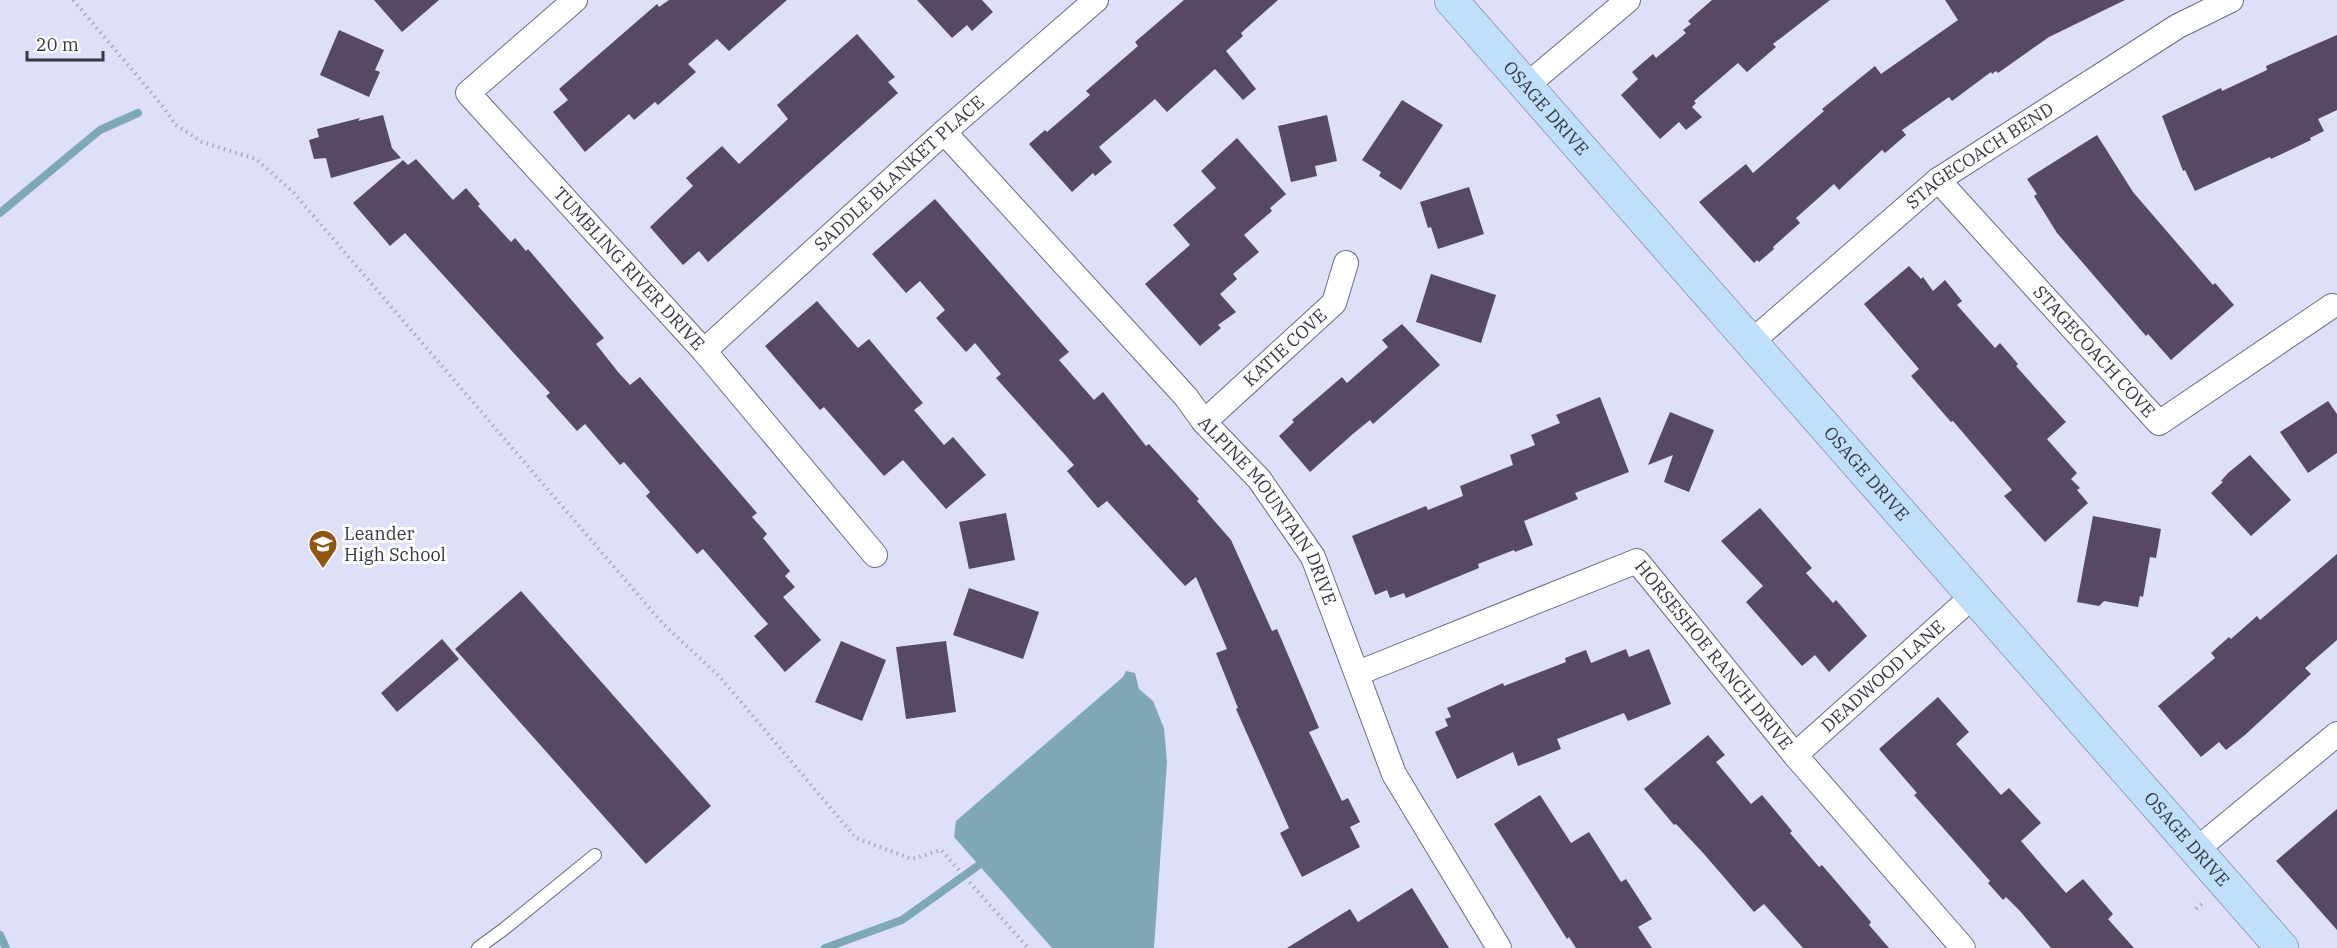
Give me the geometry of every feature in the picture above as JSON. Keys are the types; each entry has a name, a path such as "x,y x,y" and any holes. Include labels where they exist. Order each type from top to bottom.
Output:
{"street":[{"name":"TUMBLING RIVER DRIVE","path":"575,0 468,93 704,351 875,555"},
{"name":"SADDLE BLANKET PLACE","path":"704,351 944,132 1096,0"},
{"name":"OSAGE DRIVE","path":"1451,0 2282,948"},
{"path":"1526,86 1628,0"},
{"name":"STAGECOACH BEND","path":"1750,343 1938,180 2178,26 2231,0"},
{"name":"ALPINE MOUNTAIN DRIVE","path":"944,132 1186,396 1204,422 1259,479 1313,557 1394,774 1499,948"},
{"name":"STAGECOACH COVE","path":"1938,180 2159,423 2332,306"},
{"name":"KATIE COVE","path":"1204,422 1334,303 1346,263"},
{"name":"HORSESHOE RANCH DRIVE","path":"1358,673 1637,561 1795,755 1963,948"},
{"name":"DEADWOOD LANE","path":"1795,755 1973,596"},
{"path":"2196,850 2337,734"}],"lane":[{"path":"478,948 595,855"}],"path":[{"path":"73,0 162,104 176,125 202,142 256,159 292,192 663,624 719,676 856,838 912,859 941,850 1028,948"},
{"path":"2196,909 2204,902"}],"water":[{"path":"1126,671 1135,673 1139,689 1153,701 1164,728 1167,762 1154,948 1052,948 954,837 956,821 1123,677"}],"building":[{"path":"374,0 439,0 402,32"},
{"path":"669,0 787,0 729,51 717,39 688,64 696,72 658,105 655,102 634,120 629,114 585,152 553,112 568,100 559,89 657,4 659,7"},
{"path":"917,0 982,0 993,12 972,31 967,25 952,38"},
{"path":"1184,0 1278,0 1241,33 1243,36 1226,51 1256,89 1243,100 1215,69 1167,112 1155,99 1099,147 1112,162 1095,176 1093,173 1072,192 1029,144 1045,130 1047,132 1090,95 1086,91 1138,46 1135,42"},
{"path":"1712,0 1830,0 1773,44 1776,47 1747,72 1738,63 1694,101 1696,103 1692,107 1702,117 1686,130 1679,122 1660,139 1621,95 1638,79 1632,72 1653,54 1656,58 1686,33 1683,30 1691,24 1688,21"},
{"path":"1945,0 2125,0 2049,37 1998,73 1996,71 1992,74 1991,72 1952,101 1949,97 1902,130 1906,135 1885,153 1882,150 1839,190 1834,184 1796,218 1800,223 1773,247 1774,249 1759,262 1757,260 1754,263 1699,202 1746,164 1753,173 1824,111 1822,109 1875,66 1881,74 1958,20"},
{"path":"339,30 384,50 375,70 380,72 369,97 320,75"},
{"path":"857,34 895,77 888,82 898,93 708,262 699,251 683,265 650,227 693,186 686,178 722,146 739,164 788,119 777,105"},
{"path":"2337,35 2337,110 2318,119 2324,131 2310,138 2311,140 2271,159 2270,157 2195,191 2185,170 2183,171 2162,116 2221,88 2222,91 2267,70 2266,66"},
{"path":"1402,100 1443,125 1401,190 1379,176 1381,172 1362,160"},
{"path":"383,115 392,148 401,158 331,178 326,158 314,159 309,140 319,137 317,129 360,118 358,121"},
{"path":"1327,115 1337,161 1315,166 1317,176 1291,182 1278,126"},
{"path":"2097,135 2133,192 2213,285 2215,283 2234,305 2171,360 2148,334 2146,336 2057,233 2034,196 2037,194 2027,179"},
{"path":"1237,138 1286,194 1270,208 1272,211 1244,235 1259,252 1233,274 1237,279 1220,294 1236,312 1218,325 1221,328 1200,346 1145,284 1190,245 1173,225 1216,188 1201,171"},
{"path":"416,159 453,200 466,188 480,204 478,206 511,242 515,238 526,251 528,249 604,338 596,344 618,372 630,385 640,377 757,513 752,517 767,534 763,538 790,571 785,576 795,587 783,597 821,640 785,672 754,636 768,624 703,549 697,554 646,496 650,492 624,462 620,465 585,424 577,431 546,396 550,393 405,233 390,246 353,203 403,160 408,165"},
{"path":"1469,187 1484,234 1438,249 1431,227 1428,228 1420,202"},
{"path":"935,199 1069,352 1059,360 1094,400 1103,392 1146,446 1149,444 1199,499 1197,501 1231,540 1272,631 1277,629 1319,728 1309,732 1342,801 1348,798 1360,822 1350,827 1360,847 1302,877 1280,833 1289,828 1236,709 1238,708 1216,653 1227,649 1196,577 1185,586 1107,501 1098,508 1067,471 1074,465 996,378 1001,374 975,343 966,352 936,318 945,310 920,281 906,293 872,254"},
{"path":"1909,266 1921,279 1923,277 1933,291 1945,280 1962,301 1957,305 1995,348 2000,343 2018,364 2016,366 2066,422 2047,439 2077,473 2071,479 2080,488 2077,490 2088,503 2045,542 2004,496 2012,490 1911,376 1919,369 1864,304"},
{"path":"1431,274 1496,295 1481,343 1416,322"},
{"path":"817,301 858,348 869,339 923,403 914,410 944,445 953,437 986,475 946,509 903,460 884,476 824,407 820,410 765,346"},
{"path":"1402,324 1440,365 1373,424 1370,420 1310,472 1279,436 1294,422 1292,420 1342,377 1347,383 1388,347 1382,340"},
{"path":"1600,397 1629,472 1575,493 1578,499 1524,521 1533,545 1478,564 1479,568 1406,598 1404,593 1390,598 1387,590 1375,595 1352,536 1426,506 1428,510 1463,496 1460,486 1513,465 1510,455 1535,445 1531,435 1560,423 1556,415"},
{"path":"2328,401 2337,414 2337,453 2308,473 2280,432"},
{"path":"1670,412 1714,430 1689,492 1664,482 1673,455 1648,465"},
{"path":"2250,455 2291,500 2251,536 2211,493 2223,482 2221,481 2228,473"},
{"path":"1760,508 1812,568 1806,573 1833,603 1836,600 1867,636 1829,672 1815,655 1802,666 1746,602 1763,586 1721,541"},
{"path":"1006,513 1015,560 969,569 959,522"},
{"path":"2093,516 2161,529 2156,558 2150,557 2143,597 2140,596 2138,607 2104,601 2099,606 2077,602"},
{"path":"2337,554 2337,640 2305,668 2311,674 2245,735 2226,750 2219,742 2201,757 2158,706 2215,658 2211,653 2229,637 2231,639 2257,616 2260,620"},
{"path":"969,588 1039,612 1023,659 953,635"},
{"path":"521,591 711,806 646,864 455,649"},
{"path":"442,639 459,659 397,712 381,693"},
{"path":"841,641 886,660 862,721 815,702"},
{"path":"946,641 956,712 906,719 896,647"},
{"path":"1626,649 1629,657 1649,649 1671,704 1628,721 1624,713 1557,739 1561,749 1518,766 1513,752 1457,779 1435,732 1448,726 1445,719 1451,717 1447,708 1503,683 1504,686 1566,662 1565,658 1586,650 1591,663"},
{"path":"1938,697 1969,732 1956,744 2001,795 2009,788 2041,823 2021,841 2066,893 2083,879 2113,914 2108,919 2134,948 2051,948 2006,897 2003,900 1988,883 1990,881 1914,795 1917,793 1879,749"},
{"path":"1708,735 1725,755 1716,762 1751,804 1762,795 1819,867 1822,865 1871,922 1869,925 1889,948 1803,948 1764,904 1754,912 1704,854 1676,824 1674,825 1644,789"},
{"path":"1540,795 1571,843 1589,832 1621,882 1626,879 1652,919 1638,927 1652,948 1576,948 1569,937 1567,939 1494,824"},
{"path":"2337,809 2337,930 2276,861"},
{"path":"1412,888 1449,948 1287,948 1350,909 1358,922"}],"waterway":[{"path":"0,213 100,130 138,113"},
{"path":"825,948 902,920 979,865"},
{"path":"0,935 6,948"}],"place":[{"name":"Leander High School","path":"323,570"}]}
